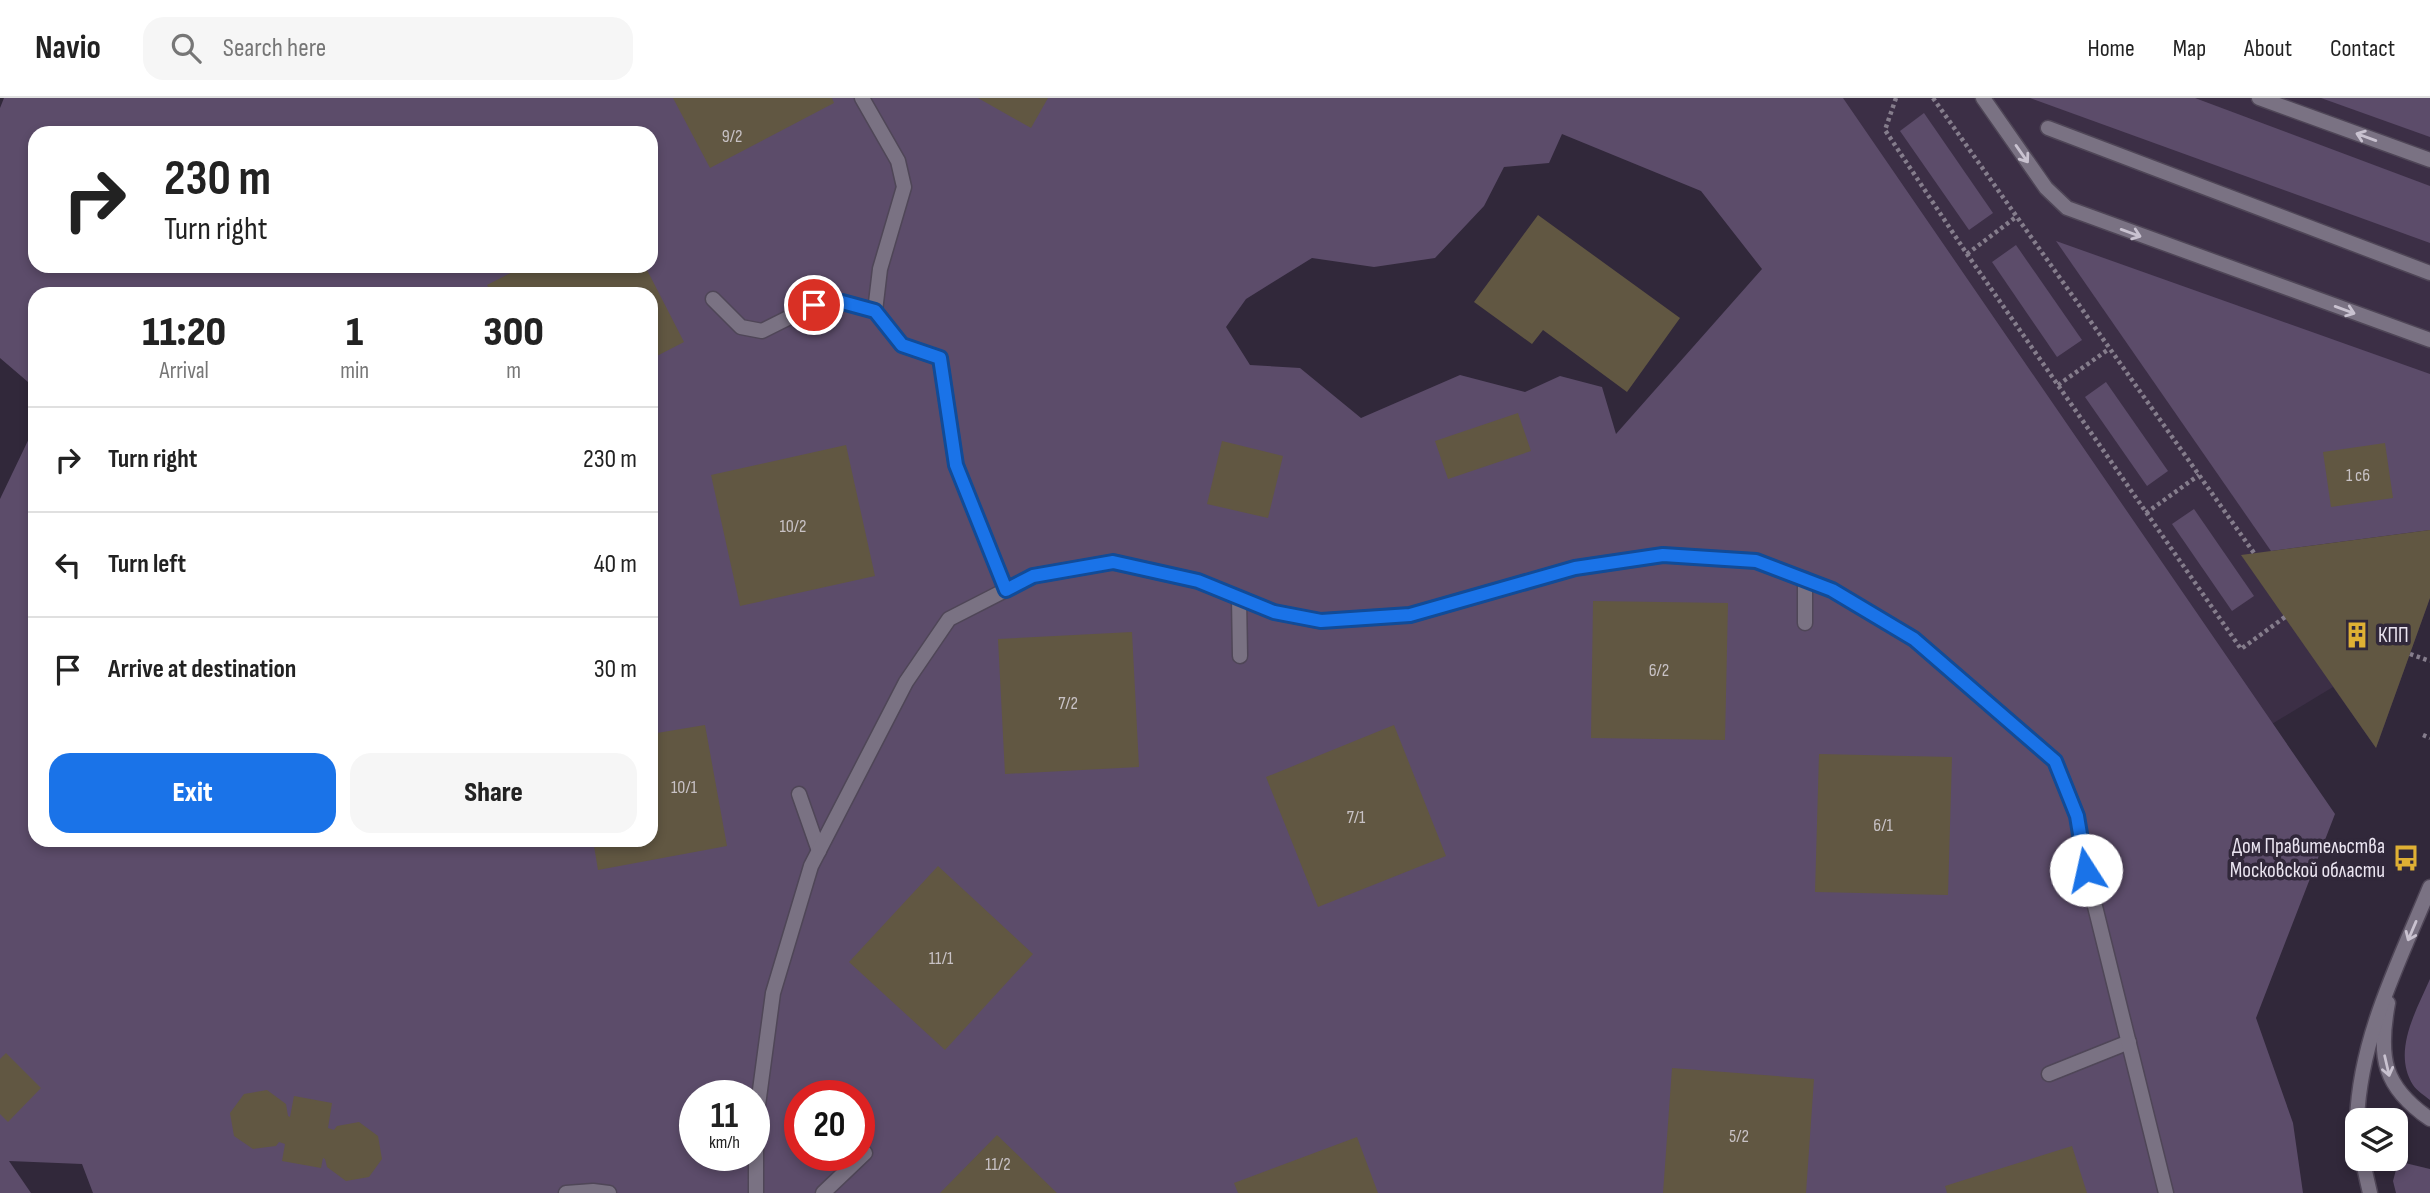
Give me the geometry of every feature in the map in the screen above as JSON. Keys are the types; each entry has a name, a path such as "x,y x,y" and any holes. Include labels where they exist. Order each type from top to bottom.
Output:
{"street":[{"path":"862,98 898,161 904,187 880,269 875,311"},
{"path":"1983,98 2046,188 2067,208 2430,340"},
{"path":"2259,98 2430,160"},
{"path":"2048,128 2430,273"},
{"path":"713,299 741,327 762,331 814,305 842,302 875,311 902,345 940,358 956,465 1006,590"},
{"path":"756,1193 755,1120 773,993 811,866 906,682 949,619 1033,576 1113,562 1198,581 1274,612 1321,621 1410,615 1575,568 1663,555 1756,561 1832,590 1914,639 2055,761 2077,816 2086,870 2166,1193"},
{"path":"1805,579 1805,623"},
{"path":"1239,598 1240,656"},
{"path":"799,794 819,851"},
{"path":"2358,1108 2368,1040 2430,887"},
{"path":"2394,975 2386,1016 2385,1065 2391,1082 2402,1097 2430,1119"},
{"path":"2049,1074 2129,1042"},
{"path":"823,1193 846,1171"},
{"path":"2365,1171 2370,1193"},
{"path":"566,1193 609,1193"}],"path":[{"path":"1896,98 1885,130 1967,254 2241,649 2284,617"},
{"path":"1933,98 2254,553"},
{"path":"1967,254 2016,217"},
{"path":"2058,385 2109,349"},
{"path":"2146,513 2199,475"},
{"path":"2410,654 2430,661"},
{"path":"2423,736 2430,738"}],"shaded area":[{"path":"4,98 1843,98 2335,814 2256,1018 2293,1123 2303,1193 93,1193 82,1164 9,1161 31,1193 0,1193 0,499 28,441 28,847 658,847 658,287 28,287 28,382 0,358 0,108","holes":["1562,134 1701,191 1762,269 1616,434 1602,387 1560,376 1525,392 1460,375 1361,418 1300,368 1250,365 1226,327 1246,299 1312,258 1374,267 1435,258 1484,206 1504,167 1549,163"]},
{"path":"1546,98 2430,98 2430,598 2376,748 2333,687 2232,748 1740,189"},
{"path":"2030,98 2195,98 2430,186 2430,243"},
{"path":"2321,98 2430,98 2430,137"},
{"path":"1924,113 1993,213 1969,230 1900,131"},
{"path":"2056,241 2430,374 2430,530 2271,551"},
{"path":"2016,245 2082,340 2057,357 1992,262"},
{"path":"2106,382 2168,471 2147,486 2085,397"},
{"path":"2194,509 2254,596 2232,611 2172,524"},
{"path":"2430,979 2430,1100 2413,1085 2407,1072 2405,1045"},
{"path":"2408,1164 2430,1169 2430,1193 2396,1193 2393,1181 2396,1171 2408,1171"}],"building":[{"path":"673,98 832,98 834,103 710,168"},
{"path":"978,98 1048,98 1031,128"},
{"path":"1538,215 1680,318 1627,392 1543,330 1532,344 1474,302"},
{"path":"510,273 649,273 656,287 488,287 487,285"},
{"path":"658,291 684,342 658,355"},
{"path":"1518,413 1531,451 1448,479 1435,441"},
{"path":"1222,441 1283,456 1268,518 1207,504"},
{"path":"2385,443 2393,498 2331,507 2323,452"},
{"path":"846,445 875,576 740,606 711,475"},
{"name":"КПП","path":"2430,530 2430,598 2376,748 2241,555"},
{"path":"1593,601 1728,603 1725,740 1591,738"},
{"path":"1132,632 1139,767 1005,774 998,639"},
{"path":"705,725 727,846 598,870 594,847 658,847 658,733"},
{"path":"1394,725 1446,856 1318,907 1266,777"},
{"path":"1819,754 1952,757 1948,895 1815,892"},
{"path":"938,866 1033,954 945,1050 849,962"},
{"path":"6,1053 41,1088 8,1122 0,1114 0,1059"},
{"path":"1672,1068 1814,1079 1806,1193 1663,1193"},
{"path":"267,1090 286,1104 290,1117 294,1096 332,1103 328,1128 334,1130 337,1126 359,1122 378,1136 382,1159 369,1177 346,1181 327,1167 323,1158 321,1168 282,1161 285,1144 279,1142 276,1146 253,1149 234,1136 230,1113 244,1094"},
{"path":"997,1135 1057,1193 940,1193"},
{"path":"1357,1137 1378,1193 1238,1193 1234,1183"},
{"path":"2072,1146 2087,1193 1947,1193 1945,1186"}],"place":[{"name":"КПП","path":"2357,635"},
{"name":"Дом Правительства Московской области","path":"2406,858"}],"route":[{"path":"814,305 842,302 875,311 902,345 940,358 956,465 1006,590 1033,576 1113,562 1198,581 1274,612 1321,621 1410,615 1575,568 1663,555 1756,561 1832,590 1914,639 2055,761 2077,816 2086,870"}]}
